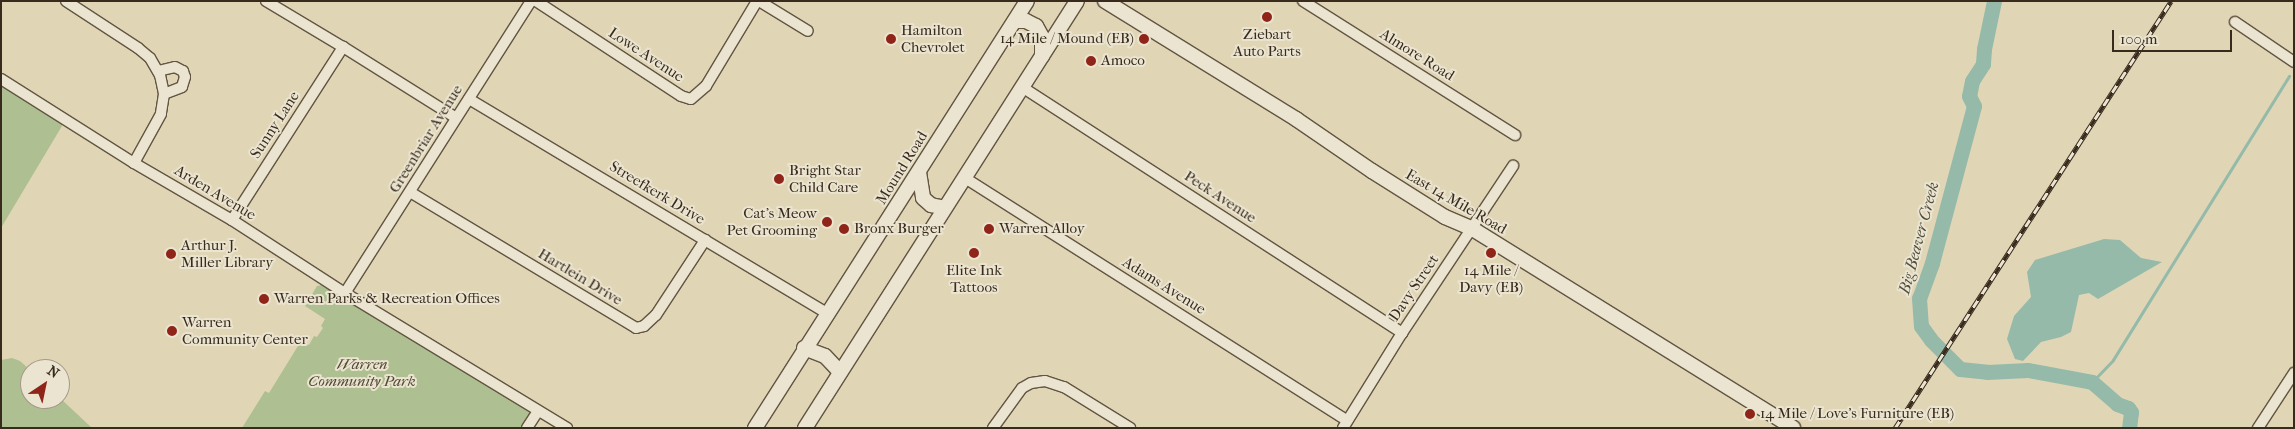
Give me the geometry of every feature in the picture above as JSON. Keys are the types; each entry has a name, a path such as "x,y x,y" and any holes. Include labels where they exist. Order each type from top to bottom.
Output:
{"main road":[{"name":"Mound Road","path":"755,428 804,348 828,314 1027,1"},
{"path":"805,428 1077,1"},
{"name":"East 14 Mile Road","path":"1105,1 1296,119 1372,172 1445,217 1471,228 1793,428"},
{"path":"1015,20 1026,21 1036,26 1042,36 1042,56"},
{"path":"919,172 923,198 931,205 945,208"},
{"path":"804,348 825,356 840,372"}],"street":[{"path":"66,1 138,48 150,58 158,71 164,94 161,114 134,163"},
{"path":"266,1 456,118"},
{"name":"Greenbriar Avenue","path":"345,293 531,1"},
{"name":"Lowe Avenue","path":"536,1 681,96 691,98 706,86 758,1"},
{"path":"758,1 808,31"},
{"name":"Almore Road","path":"1303,1 1515,135"},
{"path":"2234,22 2294,62"},
{"name":"Sunny Lane","path":"232,220 343,47"},
{"path":"158,71 175,66 183,71 185,77 182,87 164,94"},
{"name":"Arden Avenue","path":"1,79 134,163 232,220 345,293 566,428"},
{"name":"Peck Avenue","path":"1022,87 1402,333"},
{"name":"Streefkerk Drive","path":"469,98 828,314"},
{"name":"Davy Street","path":"1345,424 1402,333 1513,166"},
{"name":"Adams Avenue","path":"965,178 1345,424"},
{"name":"Hartlein Drive","path":"410,192 636,328 644,326 656,315 705,240"},
{"path":"2258,428 2294,373"},
{"path":"993,428 1022,388 1031,383 1044,381 1064,387 1130,428"},
{"path":"527,428 538,411"}],"green space":[{"path":"1,82 61,122 62,126 1,228"},
{"name":"Warren Community Park","path":"322,285 528,410 531,415 525,428 242,428 265,391 269,393 301,341 309,345 314,336 317,337 323,328 321,326 325,319 305,306 317,286"},
{"path":"12,358 20,361 20,409 70,409 70,407 92,428 1,428 1,360"}],"shaded area":[{"path":"2104,239 2120,240 2141,258 2162,262 2098,299 2089,293 2079,295 2071,332 2061,337 2041,342 2023,361 2015,359 2007,339 2014,316 2031,297 2027,272 2035,260"}],"waterway":[{"name":"Big Beaver Creek","path":"1994,1 1984,49 1983,64 1972,81 1969,96 1974,106 1932,263 1919,298 1921,326 1931,340 1960,369 1987,372 2028,370 2092,382 2117,404 2128,408 2131,412 2129,428"},
{"path":"2092,382 2113,360 2289,76"}],"railway":[{"path":"1895,428 2171,1"}],"place":[{"name":"Ziebart Auto Parts","path":"1267,17"},
{"name":"Hamilton Chevrolet","path":"891,39"},
{"name":"14 Mile / Mound (EB)","path":"1144,39"},
{"name":"Amoco","path":"1091,61"},
{"name":"Bright Star Child Care","path":"779,179"},
{"name":"Cat's Meow Pet Grooming","path":"827,222"},
{"name":"Bronx Burger","path":"844,229"},
{"name":"Warren Alloy","path":"989,229"},
{"name":"Elite Ink Tattoos","path":"974,253"},
{"name":"14 Mile / Davy (EB)","path":"1491,253"},
{"name":"Arthur J. Miller Library","path":"171,254"},
{"name":"Warren Parks & Recreation Offices","path":"264,299"},
{"name":"Warren Community Center","path":"172,331"},
{"name":"14 Mile / Love's Furniture (EB)","path":"1750,414"}]}
